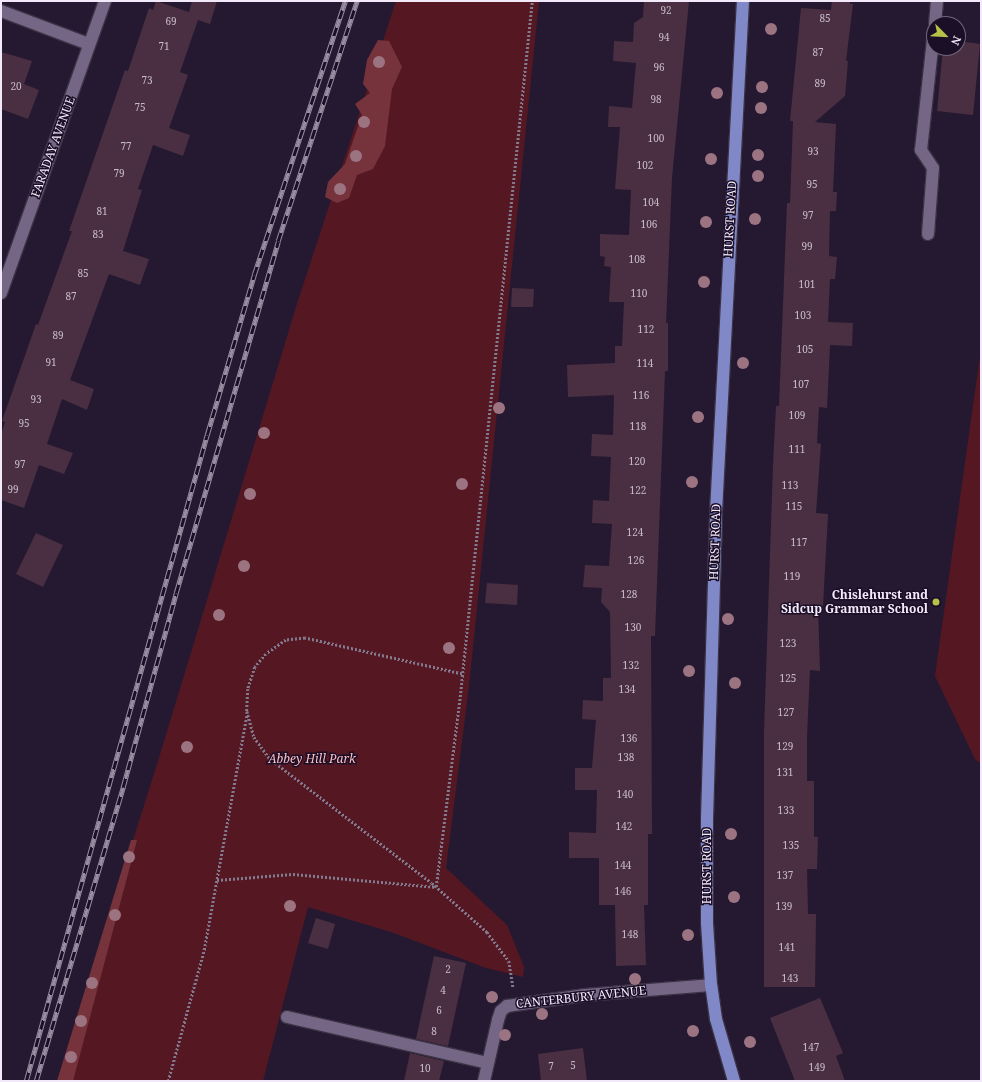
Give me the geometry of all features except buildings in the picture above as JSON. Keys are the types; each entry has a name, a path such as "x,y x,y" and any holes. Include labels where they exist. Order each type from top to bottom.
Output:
{"main road":[{"name":"HURST ROAD","path":"734,1081 716,1019 711,985 707,923 710,699 729,248 743,1"}],"street":[{"name":"FARADAY AVENUE","path":"1,293 105,1"},
{"path":"936,16 937,1"},
{"path":"1,11 89,44"},
{"path":"928,234 933,168 920,150 931,56"},
{"name":"CANTERBURY AVENUE","path":"484,1081 501,1011 507,1006 517,1003 584,995 711,985"},
{"path":"287,1017 488,1063"}],"path":[{"path":"436,887 462,674 532,1"},
{"path":"168,1081 204,950 247,711 248,688 255,667 266,654 286,640 305,638 462,674"},
{"path":"247,711 254,737 269,758 436,887 486,932 509,961 509,973 517,1003"},
{"path":"217,880 293,874 436,887"}],"green space":[{"name":"Abbey Hill Park","path":"396,1 539,1 469,686 446,868 507,925 524,967 523,977 486,968 394,933 308,907 263,1081 57,1081 159,758 296,307"},
{"path":"981,349 981,764 975,759 935,676"}],"shaded area":[{"path":"378,40 389,41 402,67 392,89 385,146 373,169 357,175 349,198 337,203 325,197 328,182 345,164 362,115 355,104 370,93 363,84 367,60"},
{"path":"131,840 137,840 73,1081 57,1081"}],"railway":[{"path":"26,1081 207,435 254,275 345,1"},
{"path":"36,1081 123,787 176,593 278,241 357,1"}],"place":[{"name":"Chislehurst and Sidcup Grammar School","path":"936,602"}]}
